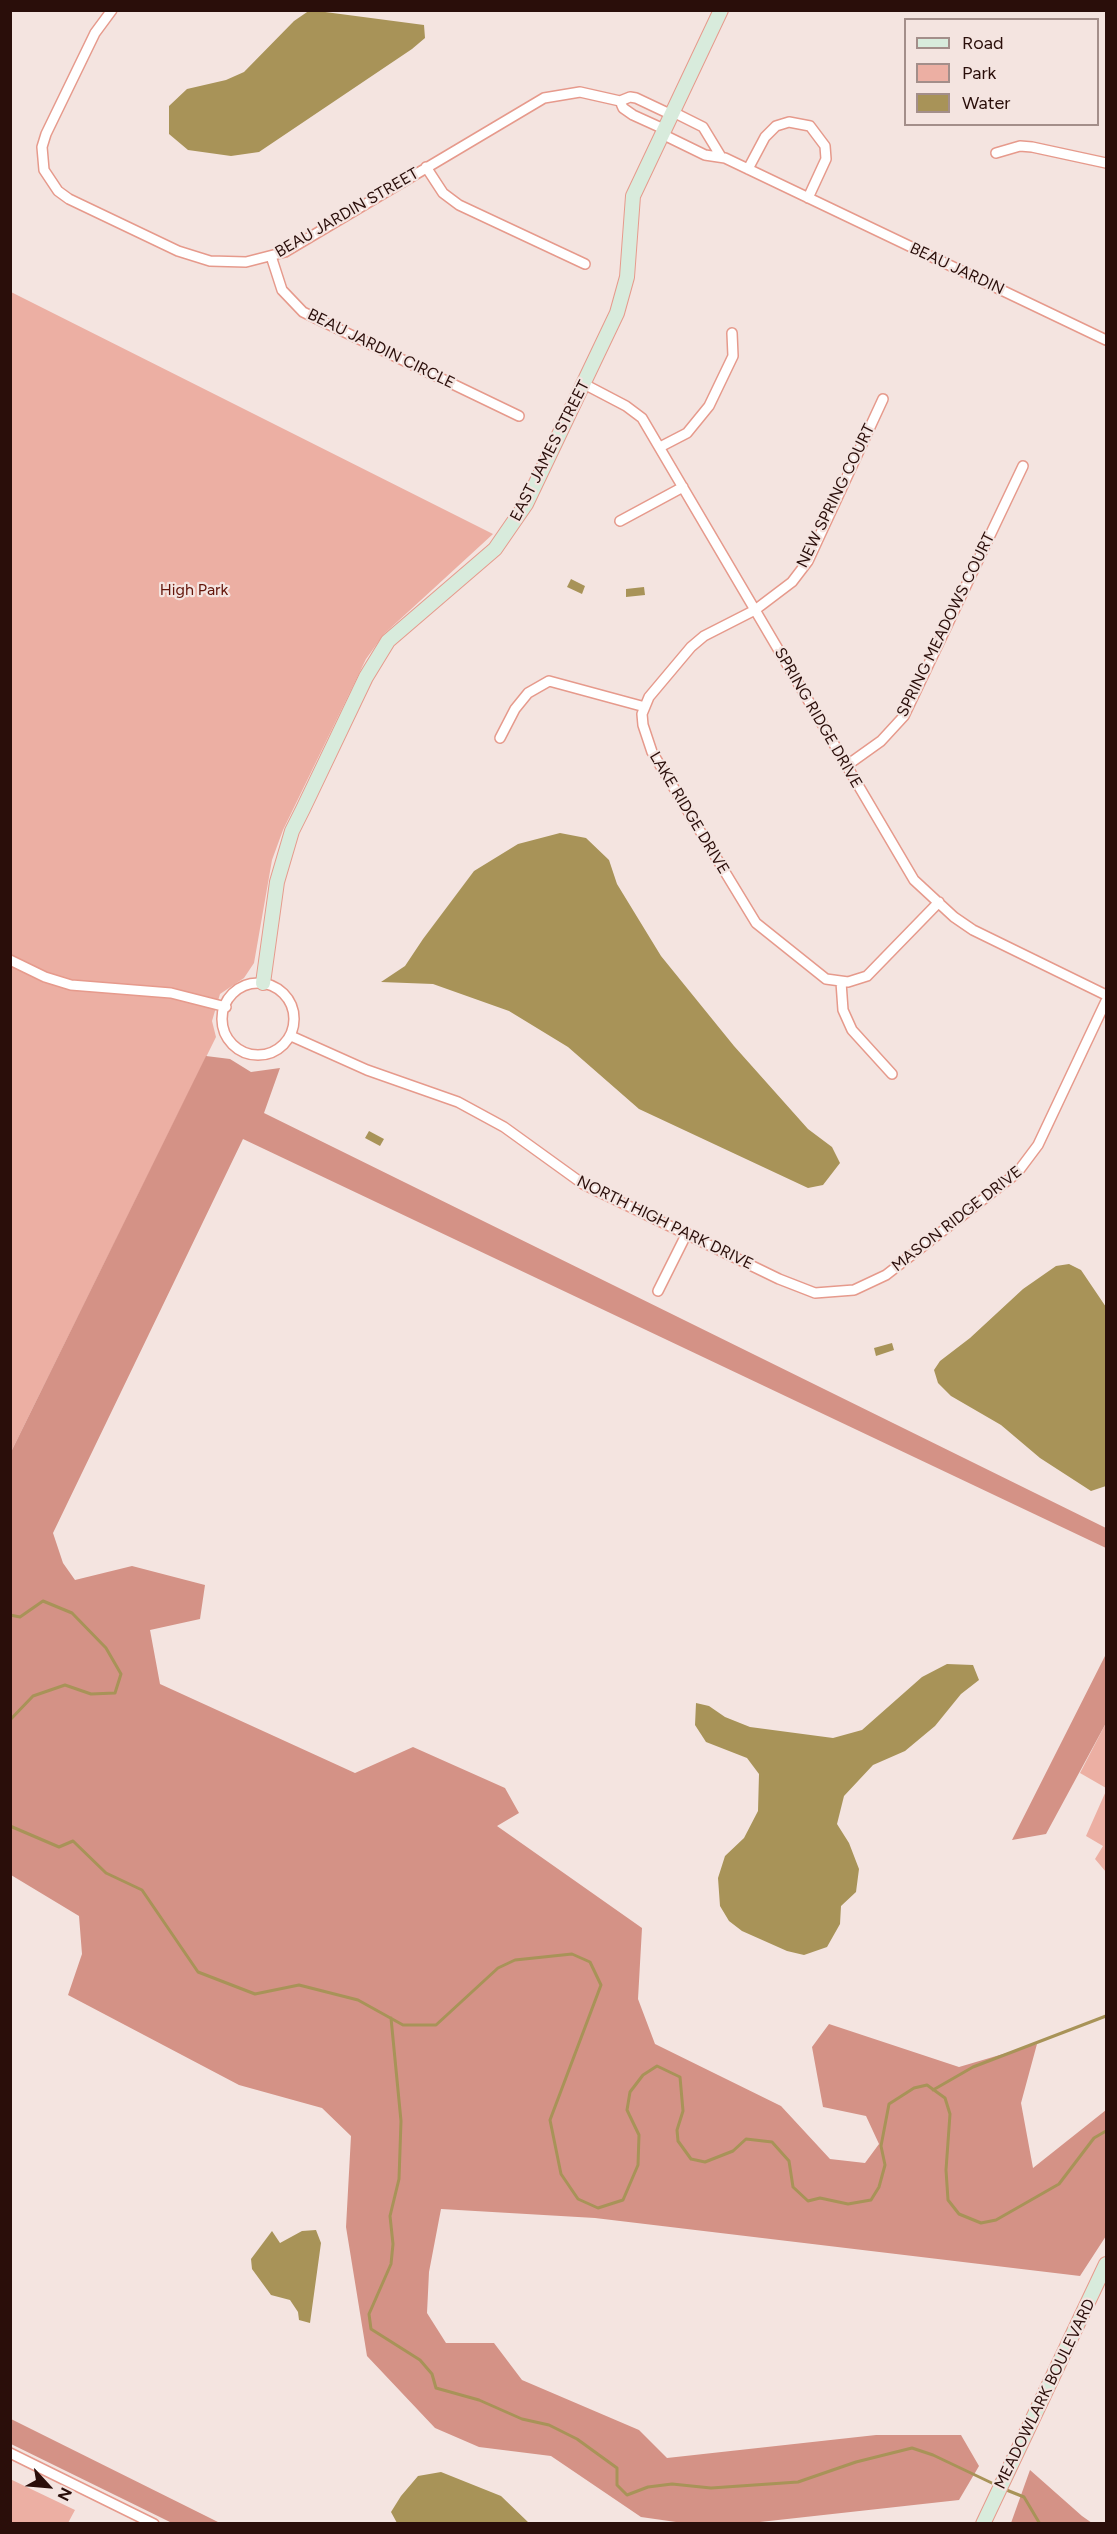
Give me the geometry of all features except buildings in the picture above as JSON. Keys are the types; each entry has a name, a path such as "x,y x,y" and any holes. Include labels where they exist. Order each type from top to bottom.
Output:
{"street":[{"name":"BEAU JARDIN STREET","path":"112,10 94,33 46,134 42,147 44,170 58,191 69,199 178,251 226,262 272,256 304,241 544,98 580,92 620,100"},
{"name":"EAST JAMES STREET","path":"262,983 277,882 292,831 366,677 388,641 495,549 526,504 624,295 633,196 721,10"},
{"path":"620,100 636,98 703,127 720,155"},
{"name":"BEAU JARDIN","path":"620,100 623,108 633,115 705,154 720,155 1107,340"},
{"path":"748,169 765,137 776,126 789,122 810,126 825,146 826,159 808,198"},
{"path":"996,153 1020,146 1032,147 1107,163"},
{"path":"426,167 438,187 459,205 585,264"},
{"name":"BEAU JARDIN CIRCLE","path":"272,256 282,290 303,312 519,416"},
{"path":"660,447 687,433 709,406 733,356 732,333"},
{"name":"SPRING RIDGE DRIVE","path":"584,384 626,406 642,418 914,880 954,917 993,942 1107,995"},
{"name":"NEW SPRING COURT","path":"755,610 792,582 808,561 883,399"},
{"name":"SPRING MEADOWS COURT","path":"846,766 881,741 904,716 1023,465"},
{"path":"620,521 683,487"},
{"path":"500,738 515,709 528,693 549,681 645,707 659,683 691,646 704,636 755,610"},
{"name":"LAKE RIDGE DRIVE","path":"645,707 643,725 652,752 756,923 815,972 826,979 840,982"},
{"path":"892,1074 852,1030 843,1010 840,982 859,980 873,972 939,902"},
{"path":"10,960 45,977 71,985 171,993 226,1007"},
{"path":"262,983 275,988 290,1003 294,1022 291,1036 282,1046 265,1055 237,1049 226,1035 224,1026 226,1007 238,989 262,983"},
{"name":"MASON RIDGE DRIVE","path":"854,1290 886,1275 1025,1165 1038,1145 1107,1001"},
{"name":"NORTH HIGH PARK DRIVE","path":"291,1036 367,1070 458,1102 499,1124 582,1184 800,1288 815,1293 854,1290"},
{"path":"658,1291 687,1233"},
{"name":"MEADOWLARK BOULEVARD","path":"985,2518 1107,2264"},
{"path":"10,2453 154,2523"}],"green space":[{"name":"High Park","path":"11,292 493,534 384,634 366,659 283,830 272,860 254,963 244,978 220,994 212,1021 216,1037 11,1452"},
{"path":"1106,1723 1106,1788 1080,1773"},
{"path":"1106,1791 1106,1872 1095,1859 1103,1846 1086,1836"},
{"path":"10,2479 75,2510 68,2523 11,2523"}],"shaded area":[{"path":"206,1056 230,1059 251,1072 280,1068 264,1113 1106,1528 1106,1548 243,1139 53,1533 63,1563 75,1580 132,1566 205,1585 200,1619 150,1630 160,1684 355,1773 413,1747 505,1788 519,1813 497,1826 642,1928 638,1999 655,2044 781,2106 830,2159 865,2163 879,2144 866,2116 823,2107 812,2047 829,2024 959,2067 1037,2044 1021,2103 1033,2168 1106,2110 1106,2236 1080,2276 595,2218 441,2209 429,2272 427,2313 446,2343 494,2343 522,2380 639,2430 667,2458 876,2435 961,2435 979,2466 959,2500 751,2523 683,2523 641,2517 551,2456 479,2447 435,2428 367,2356 346,2227 351,2136 322,2108 239,2085 68,1995 82,1954 79,1916 11,1875 11,1452"},
{"path":"1106,1654 1106,1723 1046,1834 1012,1840"},
{"path":"10,2419 220,2523 172,2523 11,2444"},
{"path":"1030,2470 1082,2516 1092,2523 1011,2523"}],"water":[{"path":"310,10 424,25 425,38 259,152 231,156 188,150 169,134 169,106 187,89 226,80 244,72 294,21"},
{"path":"571,579 585,586 582,594 567,587"},
{"path":"644,587 645,595 626,597 626,589"},
{"path":"560,833 586,838 609,860 617,884 661,956 734,1046 808,1129 832,1147 840,1163 823,1185 808,1188 639,1109 568,1047 509,1011 433,984 381,982 405,966 474,871 518,844"},
{"path":"369,1131 384,1139 380,1146 365,1138"},
{"path":"1069,1264 1081,1270 1106,1307 1106,1486 1091,1491 1040,1458 1001,1425 951,1396 938,1383 934,1370 940,1361 970,1338 1023,1289 1056,1266"},
{"path":"892,1343 894,1350 876,1356 874,1348"},
{"path":"947,1664 973,1665 979,1680 961,1694 935,1726 905,1751 873,1765 844,1796 837,1824 849,1843 859,1869 856,1892 841,1906 840,1924 827,1947 804,1955 787,1951 742,1931 729,1921 720,1906 718,1878 725,1856 744,1838 758,1811 759,1774 747,1758 706,1742 695,1725 696,1703 709,1706 725,1717 750,1727 833,1738 862,1730 922,1677"},
{"path":"316,2230 321,2243 310,2323 299,2320 298,2312 290,2300 271,2295 252,2269 251,2259 272,2231 280,2243 302,2231"},
{"path":"441,2472 501,2496 529,2523 397,2523 391,2512 418,2476"}],"waterway":[{"path":"10,1615 20,1617 43,1601 72,1613 106,1648 121,1674 115,1693 91,1694 65,1685 33,1696 10,1720"},
{"path":"10,1826 59,1847 73,1841 106,1873 142,1890 198,1972 255,1994 299,1985 358,2000 403,2025 436,2025 498,1968 515,1960 572,1954 590,1962 601,1985 550,2120 561,2174 578,2199 598,2208 623,2200 638,2165 639,2135 627,2110 630,2092 643,2075 657,2066 680,2077 683,2111 677,2130 678,2141 691,2159 705,2162 733,2151 746,2139 772,2142 789,2161 793,2187 808,2201 820,2198 848,2204 871,2200 879,2187 885,2165 881,2146 889,2104 914,2088 927,2085 945,2098 950,2114 946,2170 948,2200 959,2214 981,2223 996,2220 1059,2184 1094,2138 1106,2131"},
{"path":"933,2090 973,2067 1106,2016"},
{"path":"391,2018 401,2121 399,2179 390,2216 393,2244 391,2264 369,2314 371,2329 420,2360 432,2374 436,2388 479,2400 522,2419 549,2425 577,2439 617,2468 617,2485 627,2495 648,2487 672,2484 711,2488 798,2482 856,2462 912,2448 933,2455 996,2485"},
{"path":"1004,2489 1024,2497 1040,2524"}]}
